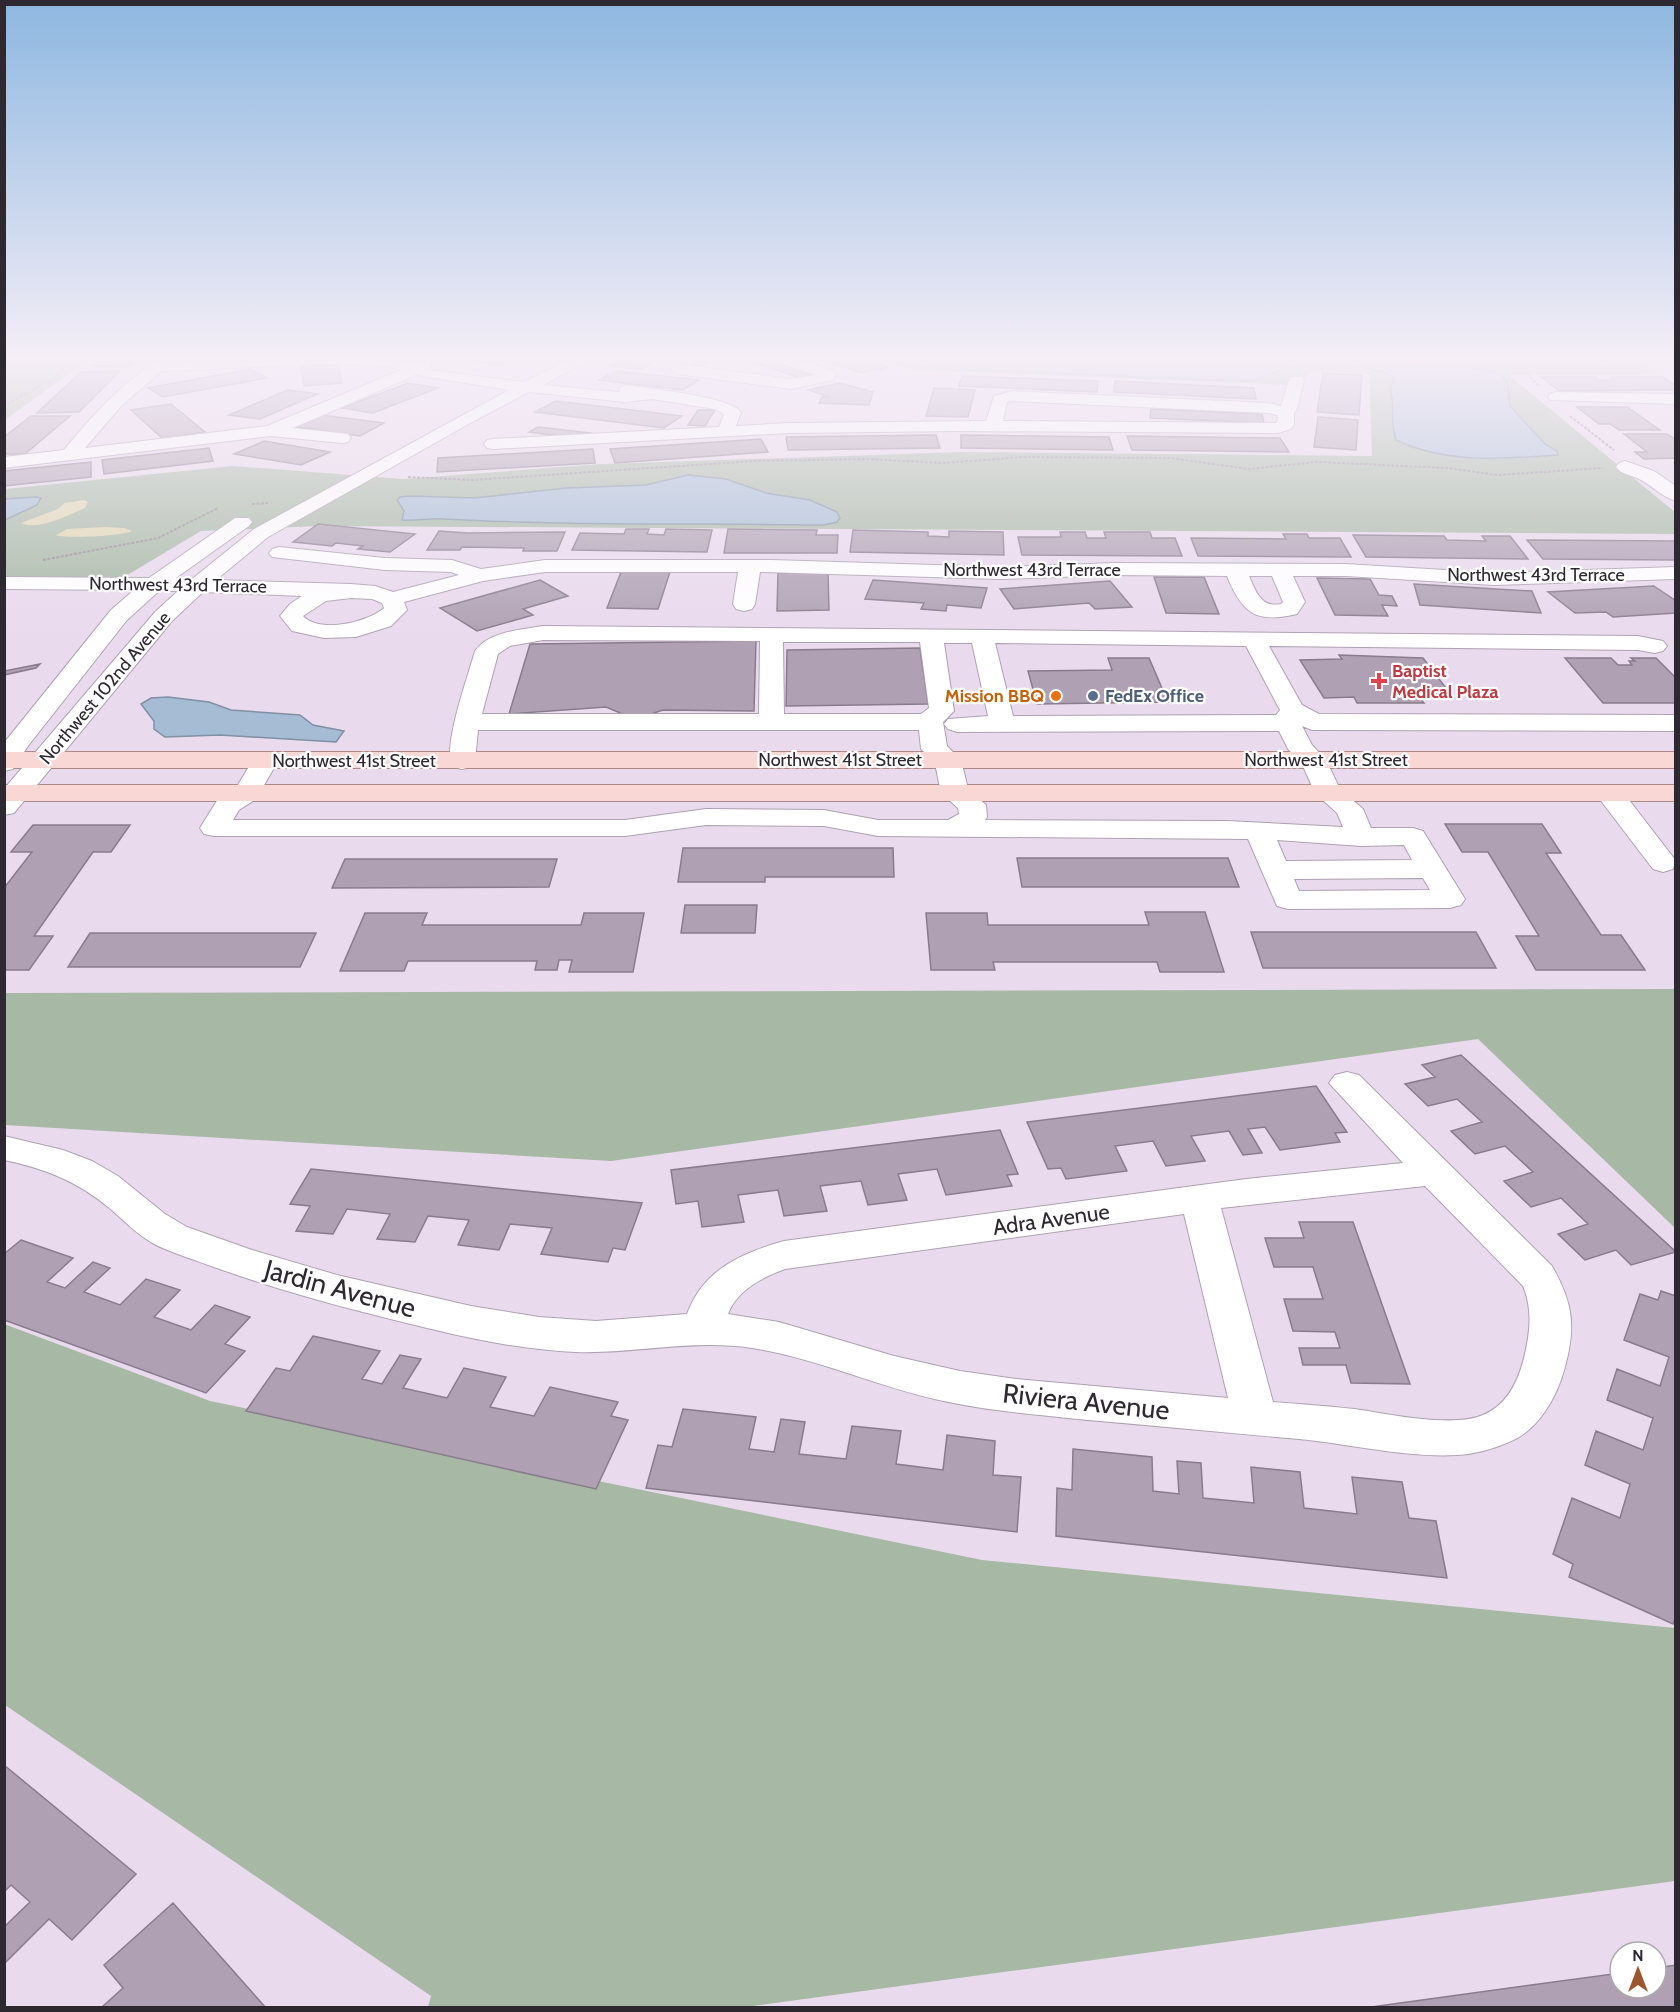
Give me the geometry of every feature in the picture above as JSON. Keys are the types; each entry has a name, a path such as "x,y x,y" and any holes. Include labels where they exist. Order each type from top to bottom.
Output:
{"main road":[{"name":"Northwest 41st Street","path":"5,761 1676,760"},
{"name":"Northwest 41st Street","path":"8,798 246,793 1676,793"}],"street":[{"path":"4,463 75,452"},
{"path":"70,454 75,452"},
{"name":"Northwest 102nd Avenue","path":"312,483 376,452"},
{"name":"Northwest 102nd Avenue","path":"8,798 45,760 164,616 222,563 261,533 400,452"},
{"path":"1625,467 1647,475 1676,495"},
{"name":"Northwest 102nd Avenue","path":"5,761 100,636 148,589 225,532 274,503"},
{"path":"279,553 385,564 452,566 482,575"},
{"name":"Northwest 43rd Terrace","path":"392,599 482,575 545,566 750,566 1000,573 1116,569 1346,570 1494,579 1676,573"},
{"path":"744,604 750,566"},
{"path":"1235,569 1249,603 1260,609 1276,611 1289,609 1294,602 1280,570"},
{"name":"Northwest 43rd Terrace","path":"4,583 148,589"},
{"path":"4,592 148,589 265,593 301,604"},
{"path":"351,591 375,593 392,599 396,610 383,621 356,630 324,632 300,626 291,616 301,604 332,593 351,591"},
{"name":"Northwest 43rd Terrace","path":"265,593 351,591"},
{"path":"462,761 464,736 487,651 503,642 543,633 1638,643 1655,646"},
{"path":"771,723 772,634"},
{"path":"931,636 943,719 934,749 948,760 955,793 972,805 973,818 954,828"},
{"path":"982,636 1002,724"},
{"path":"1254,640 1297,719 1301,749 1313,760 1329,793 1327,810 1350,836"},
{"path":"468,723 771,723 943,719 1002,724 1297,719 1676,723"},
{"path":"265,761 246,793 254,805 227,828 626,828 706,818 808,818 867,827 1259,830 1350,836 1413,837 1432,869 1275,870 1259,830"},
{"path":"1609,793 1663,863"},
{"path":"1347,1083 1434,1173"},
{"name":"Jardin Avenue","path":"4,1148 73,1166 118,1195 157,1229 172,1237 332,1290 493,1326 544,1334 604,1336 704,1329"},
{"name":"Adra Avenue","path":"704,1329 711,1306 730,1282 749,1268 768,1259 1199,1198 1434,1173"},
{"name":"Riviera Avenue","path":"704,1329 723,1328 760,1334 831,1351 909,1377 984,1392 1415,1434 1452,1436 1476,1434 1494,1430 1514,1419 1537,1386 1551,1332 1551,1302 1547,1290 1527,1263 1434,1173"},
{"path":"1199,1198 1255,1419"}],"path":[{"path":"401,477 472,480 744,462 866,459 943,463 1023,457 1170,458 1249,468 1316,462 1447,468 1498,475 1625,467 1629,464 1616,452"},
{"path":"246,504 274,503"},
{"path":"41,560 158,538 220,508"}],"green space":[{"path":"961,452 1372,456 1372,452 1602,452 1676,513 1675,534 319,526 201,531 124,577 5,577 5,489 233,466 403,479 602,464"},
{"path":"1674,989 1675,1228 1478,1039 611,1161 5,1125 5,993"},
{"path":"4,1324 210,1401 982,1560 1675,1628 1675,1881 746,2007 428,2007 431,1996 5,1705"}],"sand":[{"path":"84,500 88,502 85,508 62,518 45,524 21,523 58,509 65,503"},
{"path":"106,527 132,531 94,536 56,535 67,529"}],"water":[{"path":"1431,452 1557,452 1558,455 1476,458"},
{"path":"688,475 726,479 766,493 810,500 837,512 840,518 837,522 824,525 402,520 404,511 397,500 400,497 410,496 474,498 567,488 646,485"},
{"path":"41,498 37,505 5,520 5,499"},
{"path":"168,697 209,702 231,710 300,715 313,725 344,731 336,742 220,735 165,737 154,729 154,721 141,704 151,698"}],"building":[{"path":"4,452 27,452 25,454 4,454"},
{"path":"174,452 210,452 213,461 104,474 102,460"},
{"path":"239,452 330,452 301,465 234,454"},
{"path":"543,452 593,452 595,463 437,472 438,458"},
{"path":"611,452 768,452 615,463"},
{"path":"1635,452 1676,452 1676,458 1644,459"},
{"path":"91,462 91,477 4,486 4,471"},
{"path":"318,524 415,534 390,552 358,549 363,546 336,543 332,546 293,542"},
{"path":"626,529 649,529 647,534 664,535 666,529 712,530 707,552 572,550 580,533 624,534"},
{"path":"728,529 817,530 816,535 838,535 837,553 724,553"},
{"path":"853,530 928,532 928,536 949,537 949,531 1003,532 1004,555 850,552"},
{"path":"439,531 565,532 557,551 462,547 460,550 427,550"},
{"path":"1060,532 1085,532 1087,538 1106,538 1104,532 1150,532 1152,538 1175,538 1182,556 1022,555 1018,537 1061,537"},
{"path":"1283,534 1307,534 1309,538 1340,538 1351,557 1198,556 1191,538 1286,539"},
{"path":"1353,535 1444,536 1447,540 1486,541 1482,536 1510,536 1528,559 1366,557"},
{"path":"1527,540 1676,541 1676,560 1543,559"},
{"path":"621,572 670,572 658,609 607,608"},
{"path":"778,573 828,573 829,610 777,611"},
{"path":"1154,577 1204,577 1219,614 1166,613"},
{"path":"1317,578 1370,579 1379,595 1392,596 1397,606 1382,605 1388,616 1335,615"},
{"path":"540,580 568,596 523,609 533,615 477,631 440,608"},
{"path":"873,580 987,588 981,608 947,605 946,611 921,609 924,603 865,599"},
{"path":"1110,581 1132,607 1095,609 1089,603 1014,609 1000,589"},
{"path":"1414,584 1532,591 1541,613 1420,605"},
{"path":"1654,586 1676,601 1676,613 1613,617 1606,612 1575,613 1548,592"},
{"path":"756,641 754,711 663,710 648,715 625,715 606,707 509,714 530,644"},
{"path":"920,648 928,704 786,706 787,650"},
{"path":"1339,655 1423,658 1452,696 1419,696 1424,703 1357,703 1354,697 1324,698 1300,660 1342,659"},
{"path":"1108,658 1149,658 1168,702 1037,704 1028,671 1112,670"},
{"path":"1565,658 1611,658 1618,665 1632,665 1629,661 1635,661 1631,658 1656,658 1676,678 1676,703 1603,703"},
{"path":"40,664 36,668 4,675 4,671"},
{"path":"1445,824 1542,824 1561,853 1546,853 1601,935 1621,935 1645,970 1536,970 1516,936 1539,936 1488,852 1462,852"},
{"path":"33,825 130,825 111,852 93,852 34,936 53,936 29,970 4,970 4,888 32,852 11,852"},
{"path":"683,848 893,848 894,877 765,877 765,882 678,882"},
{"path":"1017,858 1228,858 1239,887 1022,887"},
{"path":"345,859 557,859 549,887 332,888"},
{"path":"685,905 757,905 755,933 681,933"},
{"path":"1145,912 1205,912 1224,972 1160,972 1157,962 993,962 995,970 931,970 926,913 987,913 988,925 1149,925"},
{"path":"365,913 427,913 422,925 581,925 584,913 644,913 633,972 569,972 572,960 559,960 557,970 535,970 537,961 408,961 404,971 340,971"},
{"path":"1251,932 1476,932 1496,968 1263,968"},
{"path":"90,933 316,933 300,967 68,967"},
{"path":"1461,1055 1676,1252 1631,1265 1616,1250 1585,1260 1558,1234 1588,1224 1561,1198 1531,1207 1504,1181 1533,1172 1505,1146 1475,1154 1451,1131 1482,1122 1457,1099 1428,1106 1405,1084 1435,1077 1422,1065"},
{"path":"1316,1086 1347,1132 1335,1133 1340,1142 1280,1150 1265,1127 1248,1129 1262,1153 1243,1155 1229,1131 1191,1136 1205,1161 1166,1166 1153,1141 1115,1146 1127,1171 1066,1179 1061,1168 1048,1169 1027,1122"},
{"path":"1000,1130 1018,1174 1007,1175 1012,1186 946,1195 937,1169 898,1174 907,1200 868,1205 861,1181 820,1186 827,1211 784,1216 778,1190 738,1195 744,1222 702,1227 698,1201 676,1204 671,1170"},
{"path":"311,1169 642,1203 625,1250 613,1248 608,1262 541,1254 552,1228 510,1224 499,1250 458,1245 469,1220 428,1216 415,1242 377,1239 390,1214 347,1209 333,1234 296,1231 310,1206 290,1204"},
{"path":"1299,1222 1353,1222 1410,1384 1351,1383 1346,1365 1303,1365 1299,1348 1340,1348 1335,1332 1293,1331 1284,1299 1323,1299 1313,1267 1274,1267 1265,1238 1304,1238"},
{"path":"21,1240 73,1258 47,1282 65,1288 93,1262 110,1268 84,1292 120,1305 146,1279 180,1290 154,1317 191,1330 215,1305 250,1317 225,1344 245,1351 206,1393 4,1320 4,1254"},
{"path":"1661,1291 1676,1296 1676,1616 1673,1624 1569,1577 1573,1564 1553,1554 1572,1498 1620,1518 1630,1484 1585,1465 1596,1431 1643,1450 1653,1418 1607,1400 1617,1369 1660,1386 1669,1357 1624,1340 1640,1294 1658,1300"},
{"path":"313,1336 380,1351 362,1379 382,1384 400,1355 421,1359 403,1388 447,1398 464,1368 506,1377 490,1407 534,1416 550,1387 618,1402 611,1416 628,1420 596,1489 246,1411 276,1368 290,1371"},
{"path":"683,1409 756,1417 749,1449 774,1452 781,1419 805,1422 799,1454 846,1459 852,1426 901,1431 896,1464 943,1470 947,1435 995,1441 993,1475 1021,1477 1017,1532 646,1488 658,1445 672,1447"},
{"path":"1073,1449 1152,1457 1153,1491 1179,1494 1177,1461 1201,1463 1203,1498 1254,1503 1251,1467 1300,1472 1304,1508 1357,1514 1352,1477 1402,1482 1409,1518 1436,1521 1447,1578 1056,1536 1057,1488 1072,1490"},
{"path":"4,1765 136,1874 72,1940 49,1919 4,1964 4,1927 30,1902 11,1885 4,1892"},
{"path":"173,1903 266,2008 101,2008 123,1988 104,1965"},
{"path":"1676,1965 1676,2008 1371,2007 1608,1975 1608,2000 1668,2000 1668,1966"}],"place":[{"name":"Baptist Medical Plaza","path":"1379,681"},
{"name":"Mission BBQ","path":"1056,696"},
{"name":"FedEx Office","path":"1093,696"}]}
